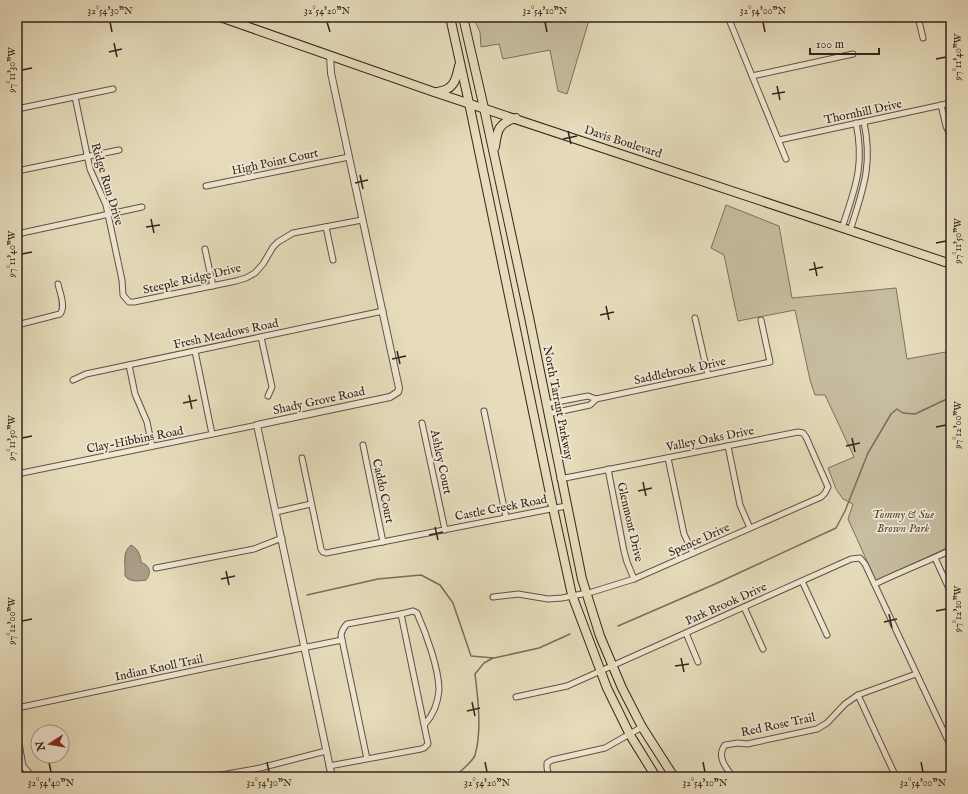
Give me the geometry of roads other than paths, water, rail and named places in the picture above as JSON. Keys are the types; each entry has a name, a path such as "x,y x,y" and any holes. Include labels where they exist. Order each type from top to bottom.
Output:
{"main road":[{"name":"Davis Boulevard","path":"220,17 434,92 516,118 951,264"},
{"path":"450,17 572,595 607,688 630,735 656,777"},
{"name":"North Tarrant Parkway","path":"463,17 529,317 575,552 586,593 600,636 612,665 642,727 674,777"},
{"path":"434,92 448,89 456,81 460,63"},
{"path":"494,156 497,131 502,124 516,118"},
{"path":"514,320 529,317"},
{"path":"538,436 546,454 550,472 556,479 560,479"}],"street":[{"path":"728,17 786,159"},
{"path":"918,17 923,38"},
{"path":"752,76 853,54"},
{"name":"Shady Grove Road","path":"257,425 390,397 398,392 399,388 399,382 362,220 331,73 330,55"},
{"path":"17,109 113,89"},
{"name":"Ridge Run Drive","path":"75,97 87,156 94,179 103,196 108,215 126,300"},
{"name":"Thornhill Drive","path":"779,140 951,103"},
{"path":"941,105 946,126 951,137"},
{"path":"846,229 867,173 868,147 864,122"},
{"path":"846,229 859,169 860,146 856,123"},
{"path":"17,171 119,150"},
{"name":"High Point Court","path":"206,186 349,157"},
{"path":"17,234 142,208"},
{"name":"Steeple Ridge Drive","path":"126,300 129,302 134,302 246,278 255,273 263,264 273,247 278,242 293,233 362,220"},
{"path":"326,227 333,260"},
{"path":"206,250 213,286"},
{"path":"17,325 58,316 62,312 63,306 58,284"},
{"name":"Fresh Meadows Road","path":"73,380 86,374 383,311"},
{"path":"695,318 708,375"},
{"name":"Saddlebrook Drive","path":"546,404 588,396 596,399 770,362 761,320"},
{"path":"262,337 272,387 268,396"},
{"path":"195,351 212,434"},
{"path":"129,365 135,394 147,422 152,446"},
{"path":"575,399 577,408"},
{"name":"Saddlebrook Drive","path":"548,414 590,405 596,399"},
{"path":"484,411 506,517"},
{"name":"Ashley Court","path":"422,422 445,530"},
{"path":"257,425 332,777"},
{"name":"Clay-Hibbins Road","path":"17,474 257,425"},
{"name":"Valley Oaks Drive","path":"560,479 798,432 803,433 806,437 827,484 827,490"},
{"name":"Caddo Court","path":"363,445 383,542"},
{"path":"728,446 740,505 750,528"},
{"path":"276,512 311,504 302,458"},
{"path":"668,458 684,534 693,554"},
{"name":"Glenmont Drive","path":"608,469 627,562 634,579"},
{"name":"Spence Drive","path":"493,597 518,594 548,599 586,593 634,579 821,497 827,490"},
{"name":"Castle Creek Road","path":"311,504 321,549 323,552 329,553 566,506"},
{"path":"156,568 254,549 282,538"},
{"path":"951,550 875,584 951,747"},
{"name":"Park Brook Drive","path":"516,697 567,686 851,559 860,558 865,564 875,584"},
{"path":"935,558 951,593"},
{"path":"802,581 827,635"},
{"path":"744,607 763,649"},
{"path":"367,759 342,640 342,632 344,627 348,624 413,611 417,614 428,640 436,670 439,690 431,717 425,724"},
{"path":"329,766 424,748 428,744 401,614"},
{"path":"686,633 698,662"},
{"name":"Indian Knoll Trail","path":"17,708 342,640"},
{"name":"Red Rose Trail","path":"733,777 724,764 721,754 725,745 738,743 747,744 816,729 827,723 845,704 858,695 916,674"},
{"path":"858,695 896,777"},
{"path":"549,777 547,763 552,760 605,748 642,727"},
{"path":"17,732 23,766 31,777"},
{"path":"210,777 260,768 326,751"}],"waterway":[{"path":"618,626 715,584 836,528 845,511 868,453 891,414 897,409 903,413 915,414 951,397"},
{"path":"307,595 378,579 421,575 440,585 453,603 471,656 494,658 539,648 570,634"},
{"path":"453,777 462,770 475,755 479,726 475,674 484,663 493,658"}],"park label":[{"name":"Tommy & Sue Brown Park","path":"903,521"}]}
